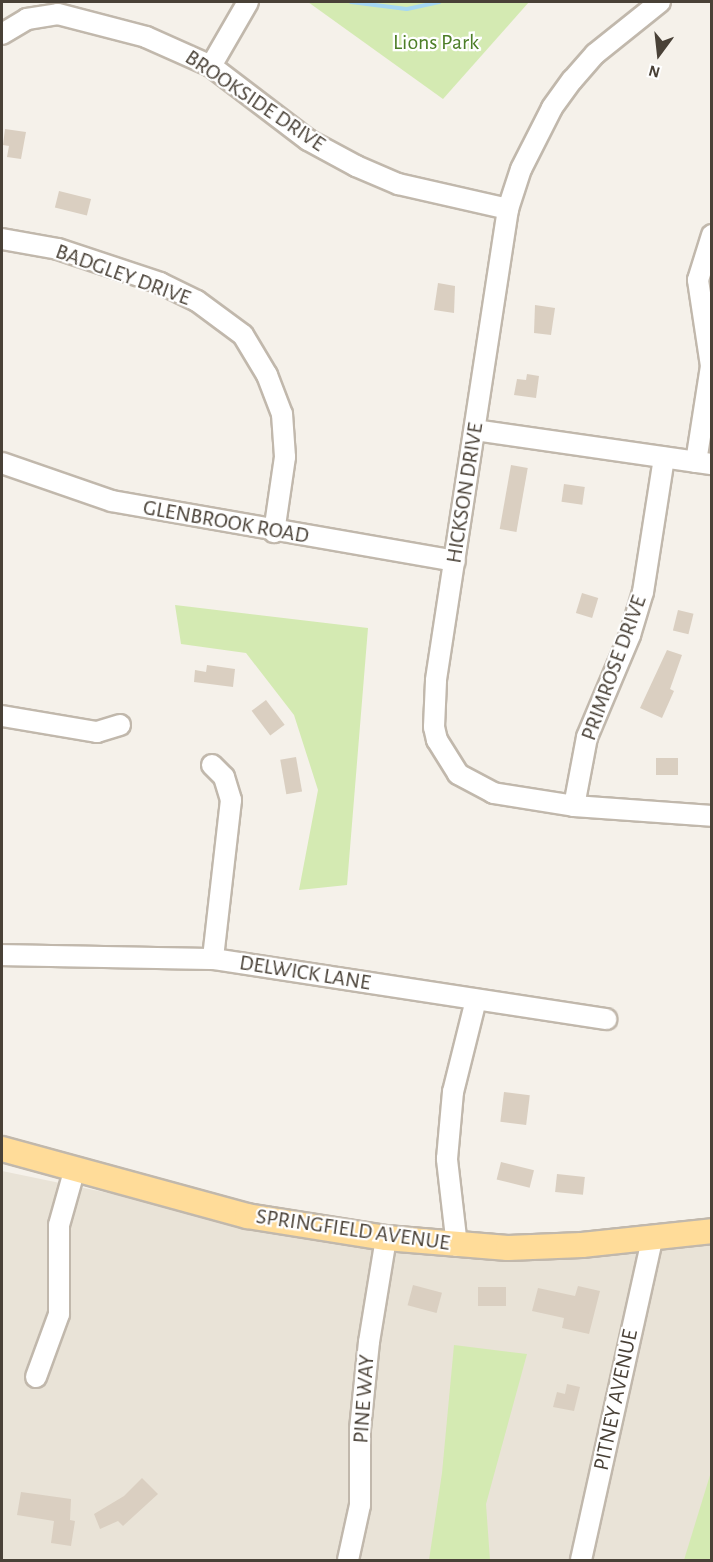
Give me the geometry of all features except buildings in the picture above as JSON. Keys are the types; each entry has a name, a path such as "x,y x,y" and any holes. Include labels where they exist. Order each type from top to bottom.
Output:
{"main road":[{"name":"SPRINGFIELD AVENUE","path":"2,1149 247,1216 386,1238 457,1246 519,1248 652,1239 711,1231"}],"street":[{"path":"211,66 248,2"},
{"name":"HICKSON DRIVE","path":"660,2 596,54 572,80 535,138 508,209 436,681 437,740 458,774 481,789 574,806 711,816"},
{"name":"BROOKSIDE DRIVE","path":"2,34 35,16 67,15 146,37 211,66 308,140 356,166 398,184 508,209"},
{"path":"475,430 704,463 711,366 698,280 711,235"},
{"name":"BADGLEY DRIVE","path":"2,239 58,249 160,283 197,301 243,335 267,375 282,414 285,457 274,532"},
{"name":"PRIMROSE DRIVE","path":"574,806 587,737 630,635 643,592 664,458"},
{"name":"GLENBROOK ROAD","path":"2,463 112,501 274,532 455,561"},
{"path":"2,716 97,732 120,725"},
{"path":"212,765 224,777 231,800 213,959"},
{"name":"DELWICK LANE","path":"2,955 213,959 606,1019"},
{"path":"457,1246 447,1159 453,1092 476,1000"},
{"path":"36,1377 59,1314 59,1225 75,1168"},
{"name":"PINE WAY","path":"348,1560 360,1505 360,1429 386,1238"},
{"name":"PITNEY AVENUE","path":"581,1560 652,1239"}],"shaded area":[{"path":"2,1171 384,1250 711,1222 711,1560 2,1560"}],"green space":[{"name":"Lions Park","path":"308,2 529,2 443,99"},
{"path":"175,605 368,628 347,885 299,890 318,790 294,715 246,653 181,644"},
{"path":"454,1345 527,1354 486,1504 490,1560 429,1560 442,1473"},
{"path":"711,1472 711,1560 684,1560"}],"waterway":[{"path":"351,2 407,9 439,2"}]}
